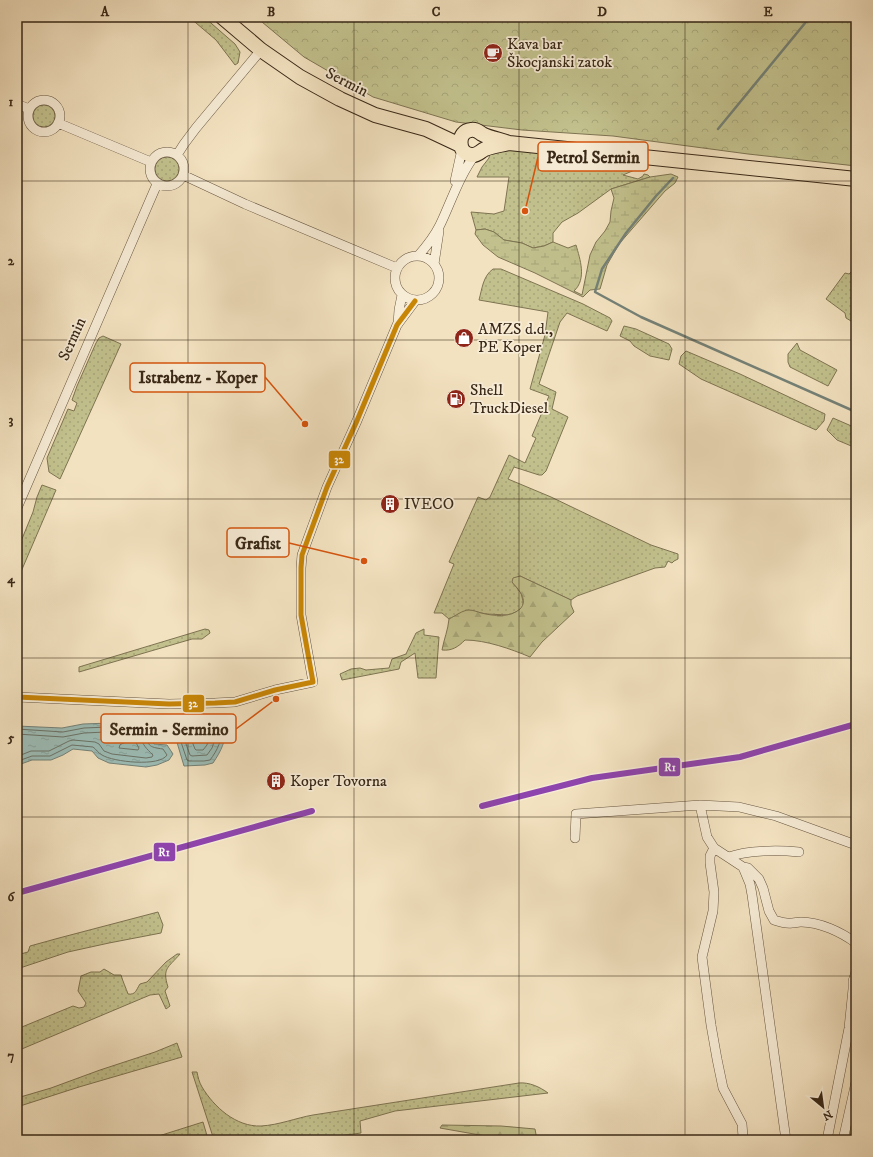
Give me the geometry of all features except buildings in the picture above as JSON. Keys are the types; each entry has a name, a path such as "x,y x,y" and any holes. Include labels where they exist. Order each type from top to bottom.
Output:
{"main road":[{"name":"Sermin","path":"222,17 261,50 300,77 375,115 426,129 469,146 509,143"},
{"path":"469,146 486,142 483,134 509,143 856,179"}],"street":[{"path":"177,155 196,128 261,50"},
{"path":"39,100 47,100 52,102 55,104 59,112 60,116 58,123 55,127 48,131 38,131 29,123 29,109 39,100"},
{"path":"17,104 29,109"},
{"path":"58,123 151,162"},
{"path":"418,256 430,242 440,226 469,146"},
{"path":"452,196 466,167 469,146"},
{"path":"162,152 173,152 177,155 183,162 183,175 177,183 172,186 162,186 157,184 149,172 153,157 162,152"},
{"path":"183,175 245,204 397,268"},
{"name":"Sermin","path":"17,508 157,184"},
{"path":"434,264 440,226"},
{"path":"418,256 426,258 434,264 439,279 434,293 425,299 415,301 402,295 396,287 395,273 397,268 406,259 418,256"},
{"path":"398,325 402,295"},
{"path":"17,697 169,704 235,702 275,690 313,682 301,615 302,555 327,487 398,325 415,301"},
{"path":"700,804 707,837 714,848 738,859 759,879 764,888 769,911 774,920 783,923 801,922 818,924 836,931 856,943"},
{"path":"575,838 576,814 700,804 739,807 776,816 856,845"},
{"path":"714,848 710,856 714,892 713,911 702,957 711,1025 723,1088 742,1124 743,1137"},
{"path":"738,859 786,850 799,852"},
{"path":"738,859 750,884 752,894 786,1140"},
{"path":"827,1140 849,1028 854,976"},
{"path":"843,1140 856,1082"}],"green space":[{"path":"189,17 204,17 235,44 240,52 238,63 235,65 216,40"},
{"path":"256,17 856,17 856,166 748,154 613,136 522,130 456,122 373,97 304,57"},
{"path":"44,105 52,108 55,116 52,124 44,127 36,124 33,116 36,108"},
{"path":"491,148 653,162 623,175 638,179 644,174 650,177 611,189 578,213 562,222 553,233 553,242 544,246 533,248 522,243 504,240 494,232 485,229 476,230 471,212 494,214 504,211 509,177 477,177 489,158"},
{"path":"167,157 175,161 179,169 175,177 167,181 159,177 155,169 159,161"},
{"path":"671,174 678,177 675,183 665,191 619,244 607,265 600,289 590,290 583,297 535,273 498,257 483,245 475,234 476,230 485,229 494,232 504,240 522,243 533,248 544,246 553,242 568,248 576,245 581,263 581,275 578,286 574,291 582,295 590,255 596,242 610,222 614,198 611,189 650,177"},
{"path":"493,269 501,269 583,304 610,318 612,321 607,331 567,313 560,322 539,384 556,392 552,409 568,417 546,471 542,475 539,475 514,467 508,479 551,497 651,545 678,554 678,559 672,563 668,561 665,567 655,568 577,596 571,600 520,576 512,582 521,593 523,601 523,606 518,611 509,615 486,614 468,610 449,619 442,613 434,613 454,564 449,562 478,497 486,500 490,497 509,455 525,463 536,438 532,436 549,396 530,389 545,335 548,312 479,300 485,279"},
{"path":"854,269 856,270 856,324 846,318 845,313 826,299 845,273 849,274"},
{"path":"624,326 636,329 669,344 672,349 669,360 650,356 634,346 630,341 620,336"},
{"path":"103,336 121,344 60,479 49,472 47,458 68,409 74,411 77,403 72,400 77,386 96,343 99,338"},
{"path":"797,343 800,350 837,370 828,386 790,367 788,362 788,354"},
{"path":"686,351 740,374 825,414 824,421 816,430 701,379 679,364 681,356"},
{"path":"833,418 856,428 856,448 837,440 827,430"},
{"path":"42,485 56,490 17,581 17,551"},
{"path":"520,576 571,600 571,605 574,612 542,642 530,657 515,651 473,640 465,640 455,648 442,650 449,619 459,613 469,610 502,616 512,614 520,609 523,598 520,591 512,582 513,578"},
{"path":"205,629 209,630 210,633 202,639 192,639 79,672 79,667"},
{"path":"424,629 424,635 439,637 436,678 418,678 415,653 401,662 399,669 342,680 340,674 351,669 360,668 366,670 389,668 392,659 406,654 416,633"},
{"path":"158,912 163,925 161,933 68,952 17,969 17,955 28,952 30,946"},
{"path":"177,954 180,954 169,966 166,972 168,987 165,991 170,1006 166,1009 159,994 150,995 17,1051 17,1029 73,1006 79,1008 84,1007 86,1003 78,991 81,976 91,972 100,972 104,969 114,975 121,975 128,994 133,994 136,992 140,984 147,982 166,962"},
{"path":"177,1043 182,1057 17,1107 17,1098 51,1088"},
{"path":"192,1072 197,1072 202,1087 219,1108 243,1123 261,1126 313,1115 519,1083 534,1085 548,1093 395,1111 360,1121 361,1133 324,1140 214,1140"},
{"path":"856,1091 856,1140 847,1140"},
{"path":"203,1122 208,1139 146,1140"},
{"path":"442,1125 501,1126 535,1129 537,1140 495,1140 491,1137 440,1128"}],"water":[{"path":"192,719 217,720 225,725 223,745 213,763 184,766 176,739 180,726"},
{"path":"110,723 118,730 127,725 148,725 150,737 154,744 167,745 173,754 169,760 157,765 146,767 109,763 98,758 92,751 73,749 51,760 32,760 21,764 17,763 17,726 62,728 83,724"}],"waterway":[{"path":"718,129 810,17"},
{"path":"673,178 656,196 626,233 602,269 595,292 641,317 856,412"}],"transit line":[{"name":"32","path":"17,697 169,704 235,702 275,690 313,682 301,615 302,555 327,487 356,423 397,325 415,301"},
{"name":"R1","path":"482,806 592,778 740,757 856,724"},
{"name":"R1","path":"17,893 312,811"}],"place":[{"name":"Kava bar Škocjanski zatok","path":"493,53"},
{"name":"Petrol Sermin","path":"525,211"},
{"name":"AMZS d.d., PE Koper","path":"464,338"},
{"name":"Shell TruckDiesel","path":"456,399"},
{"name":"Istrabenz - Koper","path":"305,424"},
{"name":"IVECO","path":"390,504"},
{"name":"Grafist","path":"364,561"},
{"name":"Sermin - Sermino","path":"276,699"},
{"name":"Koper Tovorna","path":"276,781"}]}
